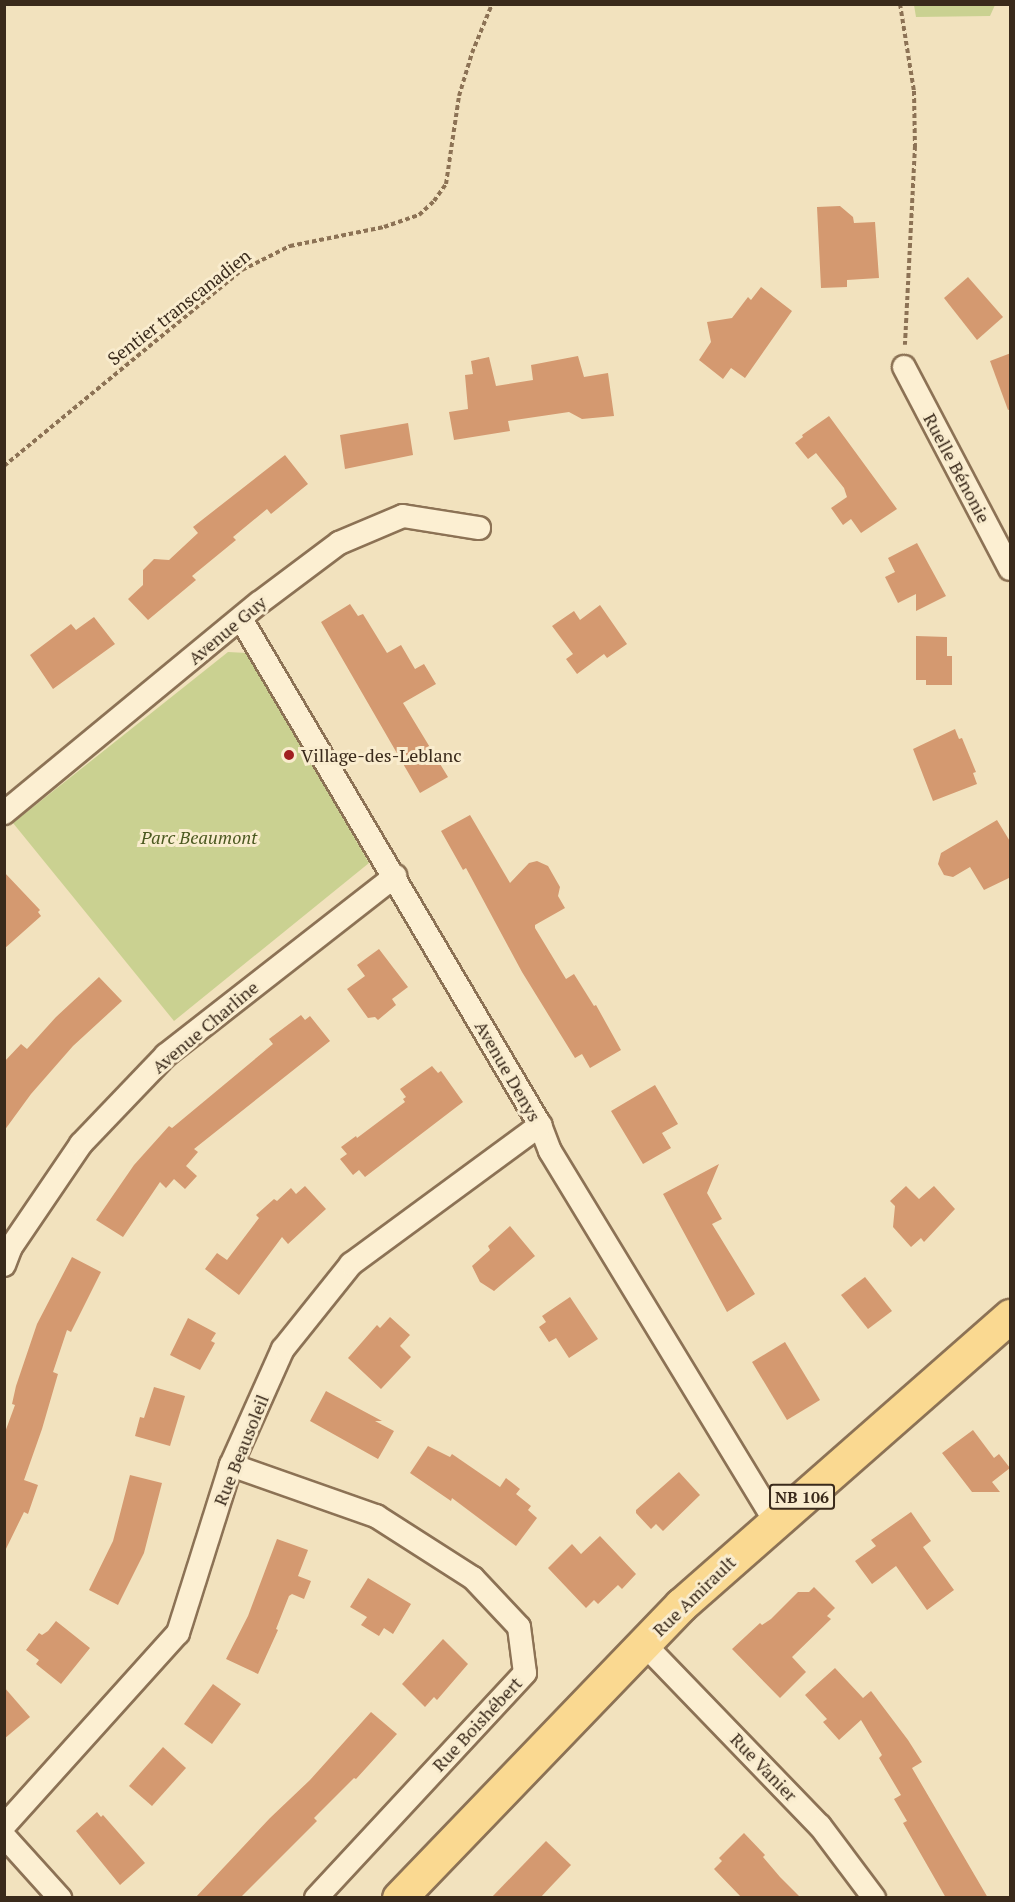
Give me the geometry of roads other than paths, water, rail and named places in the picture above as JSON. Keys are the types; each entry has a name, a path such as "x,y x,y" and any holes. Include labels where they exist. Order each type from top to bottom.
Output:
{"main road":[{"name":"Rue Amirault","path":"399,1898 601,1685 681,1605 1011,1316"}],"street":[{"name":"Ruelle Bénonie","path":"904,367 1011,569"},
{"name":"Avenue Guy","path":"4,813 241,619 339,543 403,516 479,528"},
{"name":"Avenue Denys","path":"241,619 395,876 540,1125 550,1151 776,1521"},
{"name":"Avenue Charline","path":"4,1265 11,1247 81,1144 166,1055 395,876"},
{"name":"Rue Beausoleil","path":"4,1826 178,1633 231,1465 283,1348 351,1264 540,1125"},
{"name":"Rue Boishébert","path":"231,1465 376,1516 473,1578 519,1627 525,1673 316,1898"},
{"name":"Rue Vanier","path":"644,1644 820,1826 874,1898"},
{"path":"4,1836 60,1898"}],"place":[{"name":"Village-des-Leblanc","path":"289,755"}],"park label":[{"name":"Parc Beaumont","path":"199,837"}]}
